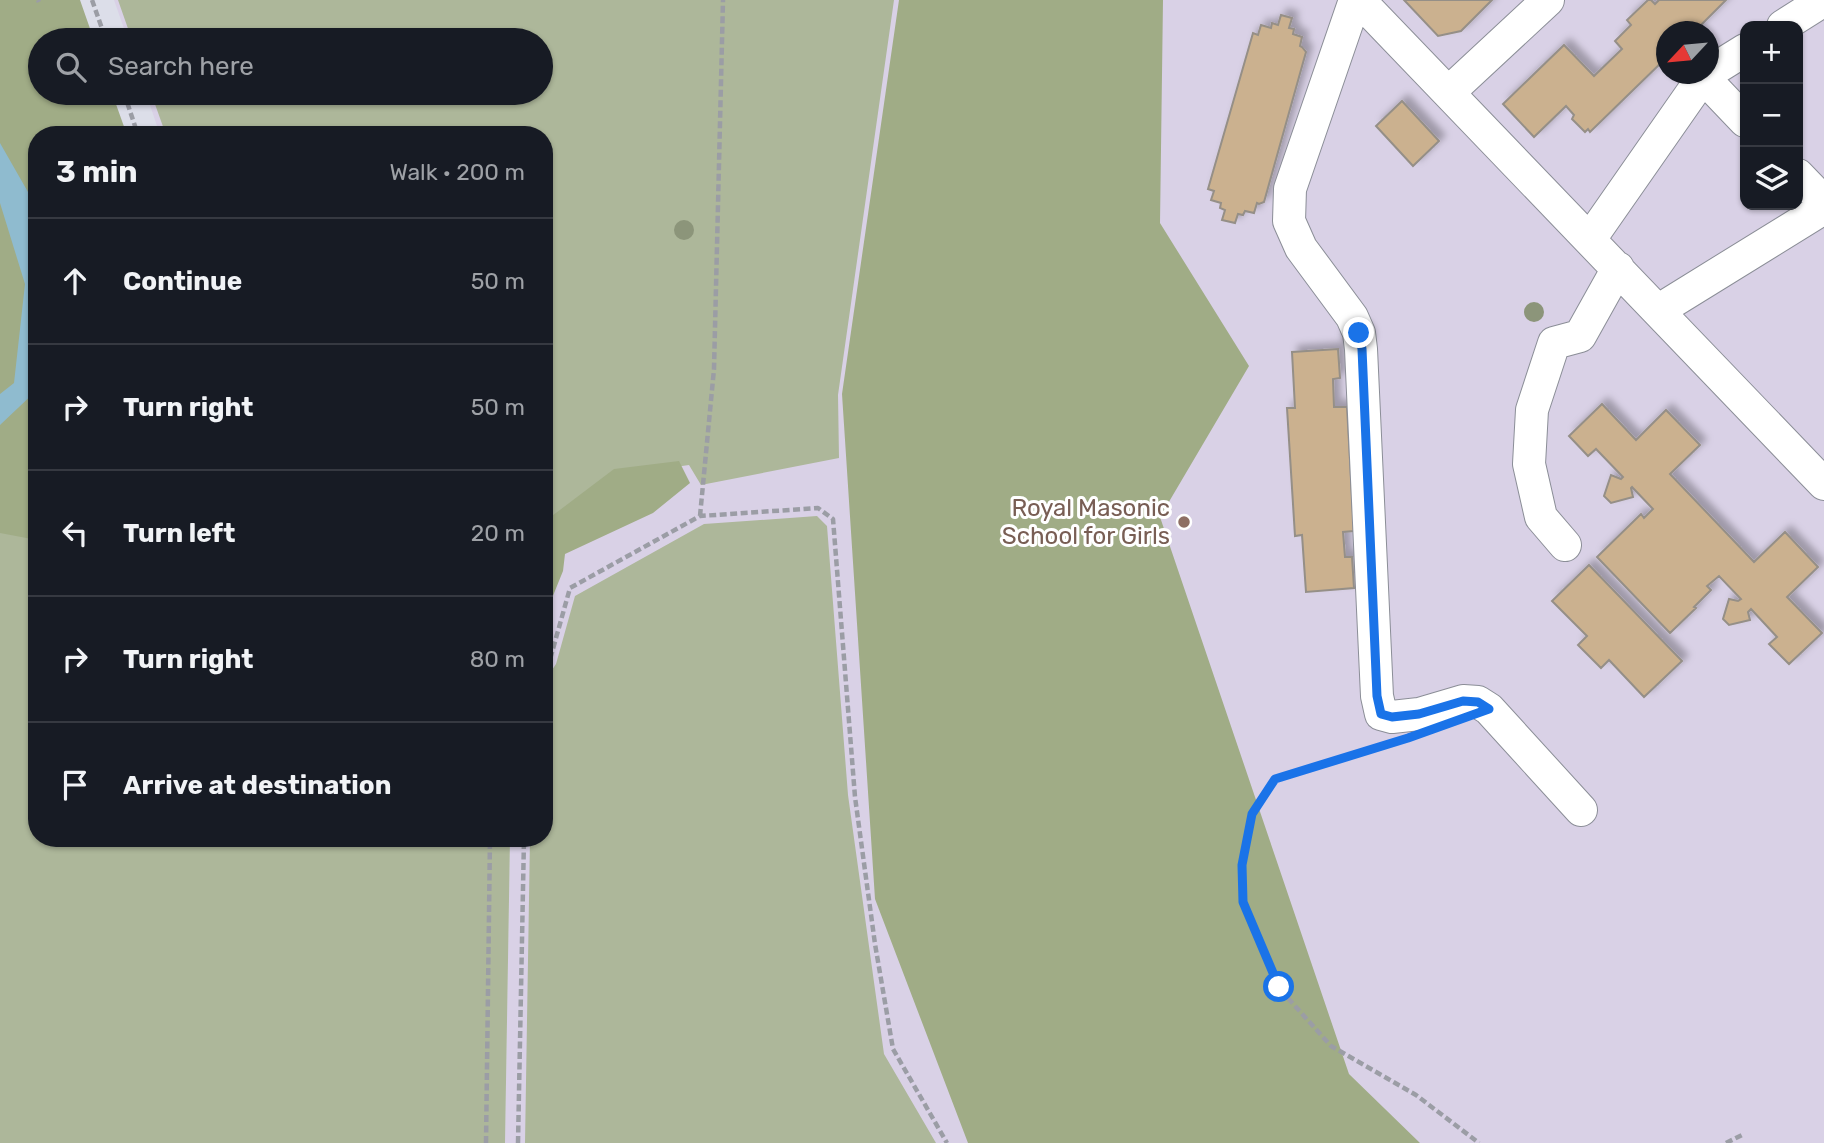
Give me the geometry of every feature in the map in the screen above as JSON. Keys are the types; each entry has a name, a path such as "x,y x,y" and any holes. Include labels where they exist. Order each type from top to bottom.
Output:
{"lane":[{"path":"1581,810 1489,709 1478,702 1463,701 1419,714 1392,717 1381,714 1377,696 1362,349 1352,317 1301,248 1289,221 1290,189 1357,0 1824,484"},
{"path":"1448,92 1548,0"},
{"path":"1791,21 1824,0"},
{"path":"1719,67 1740,53"},
{"path":"1590,239 1700,84"},
{"path":"1714,84 1740,115"},
{"path":"1803,180 1824,202"},
{"path":"1659,310 1824,208"},
{"path":"1565,545 1541,517 1529,464 1532,410 1554,343 1580,336 1618,268"}],"path":[{"path":"92,0 102,28"},
{"path":"700,516 714,369 723,0"},
{"path":"128,105 135,126"},
{"path":"553,649 570,588 700,516 818,508 833,519 855,797 875,944 893,1049 947,1143"},
{"path":"1381,746 1275,779 1252,814 1242,865 1243,902 1279,987 1331,1046 1416,1095 1479,1143"},
{"path":"486,1143 490,847"},
{"path":"518,1143 524,847"},
{"path":"1726,1143 1744,1134"}],"shaded area":[{"name":"Royal Masonic School for Girls","path":"114,0 1824,0 1824,1143 505,1143 510,847 553,847 553,126 157,126 150,105 553,105 553,28 124,28"}],"green space":[{"path":"0,0 80,0 90,28 28,28 28,105 116,105 124,126 28,126 28,538 0,533"},
{"path":"118,0 894,0 838,395 839,458 701,485 689,465 612,476 553,522 553,126 163,126 155,105 553,105 553,28 128,28"},
{"path":"899,0 1163,0 1160,223 1249,366 1160,517 1349,1074 1420,1143 968,1143 875,899 842,394"},
{"path":"679,461 690,483 653,513 565,554 563,571 553,596 553,515 614,469"},
{"path":"817,516 827,526 848,795 884,1054 936,1143 525,1143 530,847 553,847 553,668 575,596 704,524"},
{"path":"0,532 28,537 28,847 510,847 505,1143 0,1143"}],"water":[{"path":"0,143 28,192 28,399 0,425 0,394 14,383 25,284 0,203"}],"building":[{"path":"1404,0 1492,0 1461,31 1438,36"},
{"path":"1648,0 1655,4 1659,0 1726,0 1705,21 1656,21 1656,68 1590,132 1588,129 1585,132 1572,119 1574,115 1566,106 1534,137 1503,104 1564,45 1594,76 1622,49 1615,41 1631,25 1627,20"},
{"path":"1281,15 1292,18 1289,28 1294,29 1293,34 1302,37 1300,46 1306,52 1264,202 1257,203 1254,213 1245,211 1243,215 1238,214 1235,223 1222,220 1225,210 1220,208 1221,203 1211,200 1214,191 1208,189 1253,33 1258,35 1261,25 1271,28 1272,23 1278,25"},
{"path":"1402,101 1439,141 1413,166 1376,126"},
{"path":"1338,349 1340,378 1333,379 1334,407 1347,407 1354,531 1343,532 1345,557 1352,557 1354,588 1306,592 1302,535 1295,536 1287,408 1295,408 1292,352"},
{"path":"1602,404 1636,440 1666,410 1700,445 1670,474 1754,562 1785,532 1818,567 1787,597 1822,633 1789,664 1769,644 1777,637 1751,609 1748,612 1750,620 1729,625 1723,619 1729,599 1741,599 1719,576 1707,586 1711,590 1694,607 1696,608 1670,633 1597,557 1641,514 1644,518 1653,509 1632,487 1633,497 1611,503 1604,496 1611,475 1621,479 1623,477 1596,449 1588,456 1569,436"},
{"path":"1589,565 1682,661 1644,697 1609,660 1601,668 1578,645 1587,636 1552,601"}],"place":[{"name":"Royal Masonic School for Girls","path":"1184,522"}],"route":[{"path":"1279,987 1243,902 1242,865 1252,814 1275,779 1408,738 1489,709 1478,702 1463,701 1419,714 1392,717 1381,714 1377,696 1362,349 1359,333"}]}
